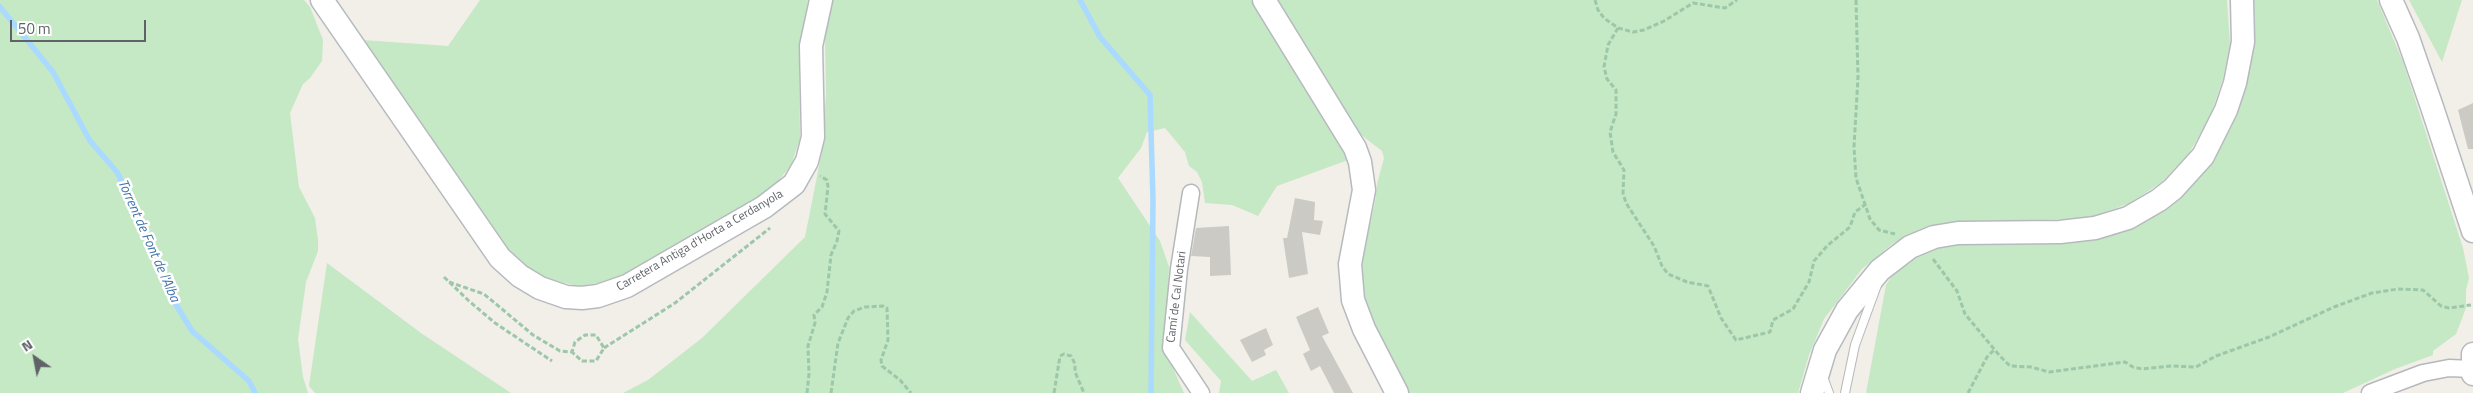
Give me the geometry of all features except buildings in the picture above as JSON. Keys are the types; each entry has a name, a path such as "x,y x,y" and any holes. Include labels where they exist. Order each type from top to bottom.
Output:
{"street":[{"name":"Carretera Antiga d'Horta a Cerdanyola","path":"322,0 500,258 520,276 540,288 559,295 582,298 598,296 627,286 764,207 794,184 807,161 813,136 811,46 820,0"},
{"path":"1264,0 1354,148 1360,162 1364,190 1350,264 1353,300 1364,329 1397,393"},
{"path":"1812,393 1825,350 1847,310 1880,270 1910,247 1934,237 1958,233 2060,232 2094,228 2128,218 2159,200 2184,179 2203,156 2226,110 2235,83 2243,42 2242,0"},
{"path":"2391,0 2429,98 2473,231"},
{"name":"Camí de Cal Notari","path":"1191,193 1179,268 1171,348 1201,393"},
{"path":"2370,393 2404,378 2423,373 2473,366"}],"lane":[{"path":"1845,393 1855,345 1875,294 1880,270"},
{"path":"1825,350 1821,372 1829,393"}],"path":[{"path":"1595,0 1598,10 1604,18 1618,28 1638,31 1664,21 1693,3 1726,8 1737,0"},
{"path":"1856,0 1858,77 1854,147 1856,178 1870,219 1880,230 1897,235 1910,247 1931,257 1957,291 1965,314 1994,350 2010,366 2031,367 2049,372 2125,362 2133,367 2142,369 2172,366 2186,368 2208,362 2216,356 2269,337 2334,307 2372,293 2398,289 2423,290 2441,306 2449,308 2472,305"},
{"path":"1618,28 1608,45 1604,67 1607,79 1616,90 1616,114 1610,132 1613,152 1624,170 1623,193 1626,203 1654,246 1662,266 1668,274 1687,282 1708,286 1721,318 1736,340 1770,332 1774,320 1793,309 1809,282 1814,261 1828,245 1850,227 1855,212 1866,204"},
{"path":"807,393 809,374 808,346 815,323 814,315 822,307 828,292 831,255 839,231 825,214 828,196 827,180 821,176 814,179"},
{"path":"449,282 484,294 533,335 560,351 572,352 582,361 596,361 604,348 675,303 771,228"},
{"path":"444,276 495,323 552,361"},
{"path":"831,393 838,343 848,318 854,311 883,306 887,308 888,340 881,360 882,366 900,380 911,393"},
{"path":"572,352 575,342 585,335 596,335 604,348"},
{"path":"1968,393 1987,357 1994,350"},
{"path":"1054,393 1060,356 1064,354 1071,356 1075,364 1075,372 1084,393"}],"green space":[{"path":"0,0 304,0 310,7 323,40 322,61 310,78 303,84 290,113 299,187 315,218 318,240 318,251 306,282 298,339 303,377 308,393 0,393"},
{"path":"480,0 808,0 799,49 800,139 791,165 767,192 623,275 598,283 578,286 548,279 523,265 503,244 363,40 448,46"},
{"path":"832,0 1251,0 1348,160 1277,186 1258,216 1232,205 1205,203 1202,182 1197,172 1189,166 1185,152 1165,128 1147,132 1141,148 1118,178 1160,241 1169,267 1165,350 1184,393 623,393 648,380 702,338 805,237 822,151 826,95 825,38"},
{"path":"1277,0 2227,0 2230,44 2223,78 2210,117 2189,153 2162,182 2130,203 2094,216 2075,219 1945,223 1921,229 1892,244 1862,269 1824,319 1809,355 1798,393 1409,393 1373,326 1363,296 1362,259 1384,158 1382,151 1355,130"},
{"path":"2250,0 2377,0 2403,62 2463,248 2469,278 2466,290 2466,308 2456,334 2433,351 2433,355 2395,369 2343,393 1866,393 1886,285 1893,274 1911,257 1934,247 1970,243 2054,241 2203,171"},
{"path":"2409,0 2462,0 2442,62"},
{"path":"327,263 421,333 511,393 315,393 309,386"},
{"path":"1190,312 1252,381 1276,370 1289,393 1219,393 1221,381 1185,340"}],"waterway":[{"path":"1080,0 1100,37 1150,95 1153,200 1151,393"},
{"name":"Torrent de Font de l'Alba","path":"0,7 53,72 90,141 117,172 158,259 172,298 192,331 249,381 255,393"}]}
